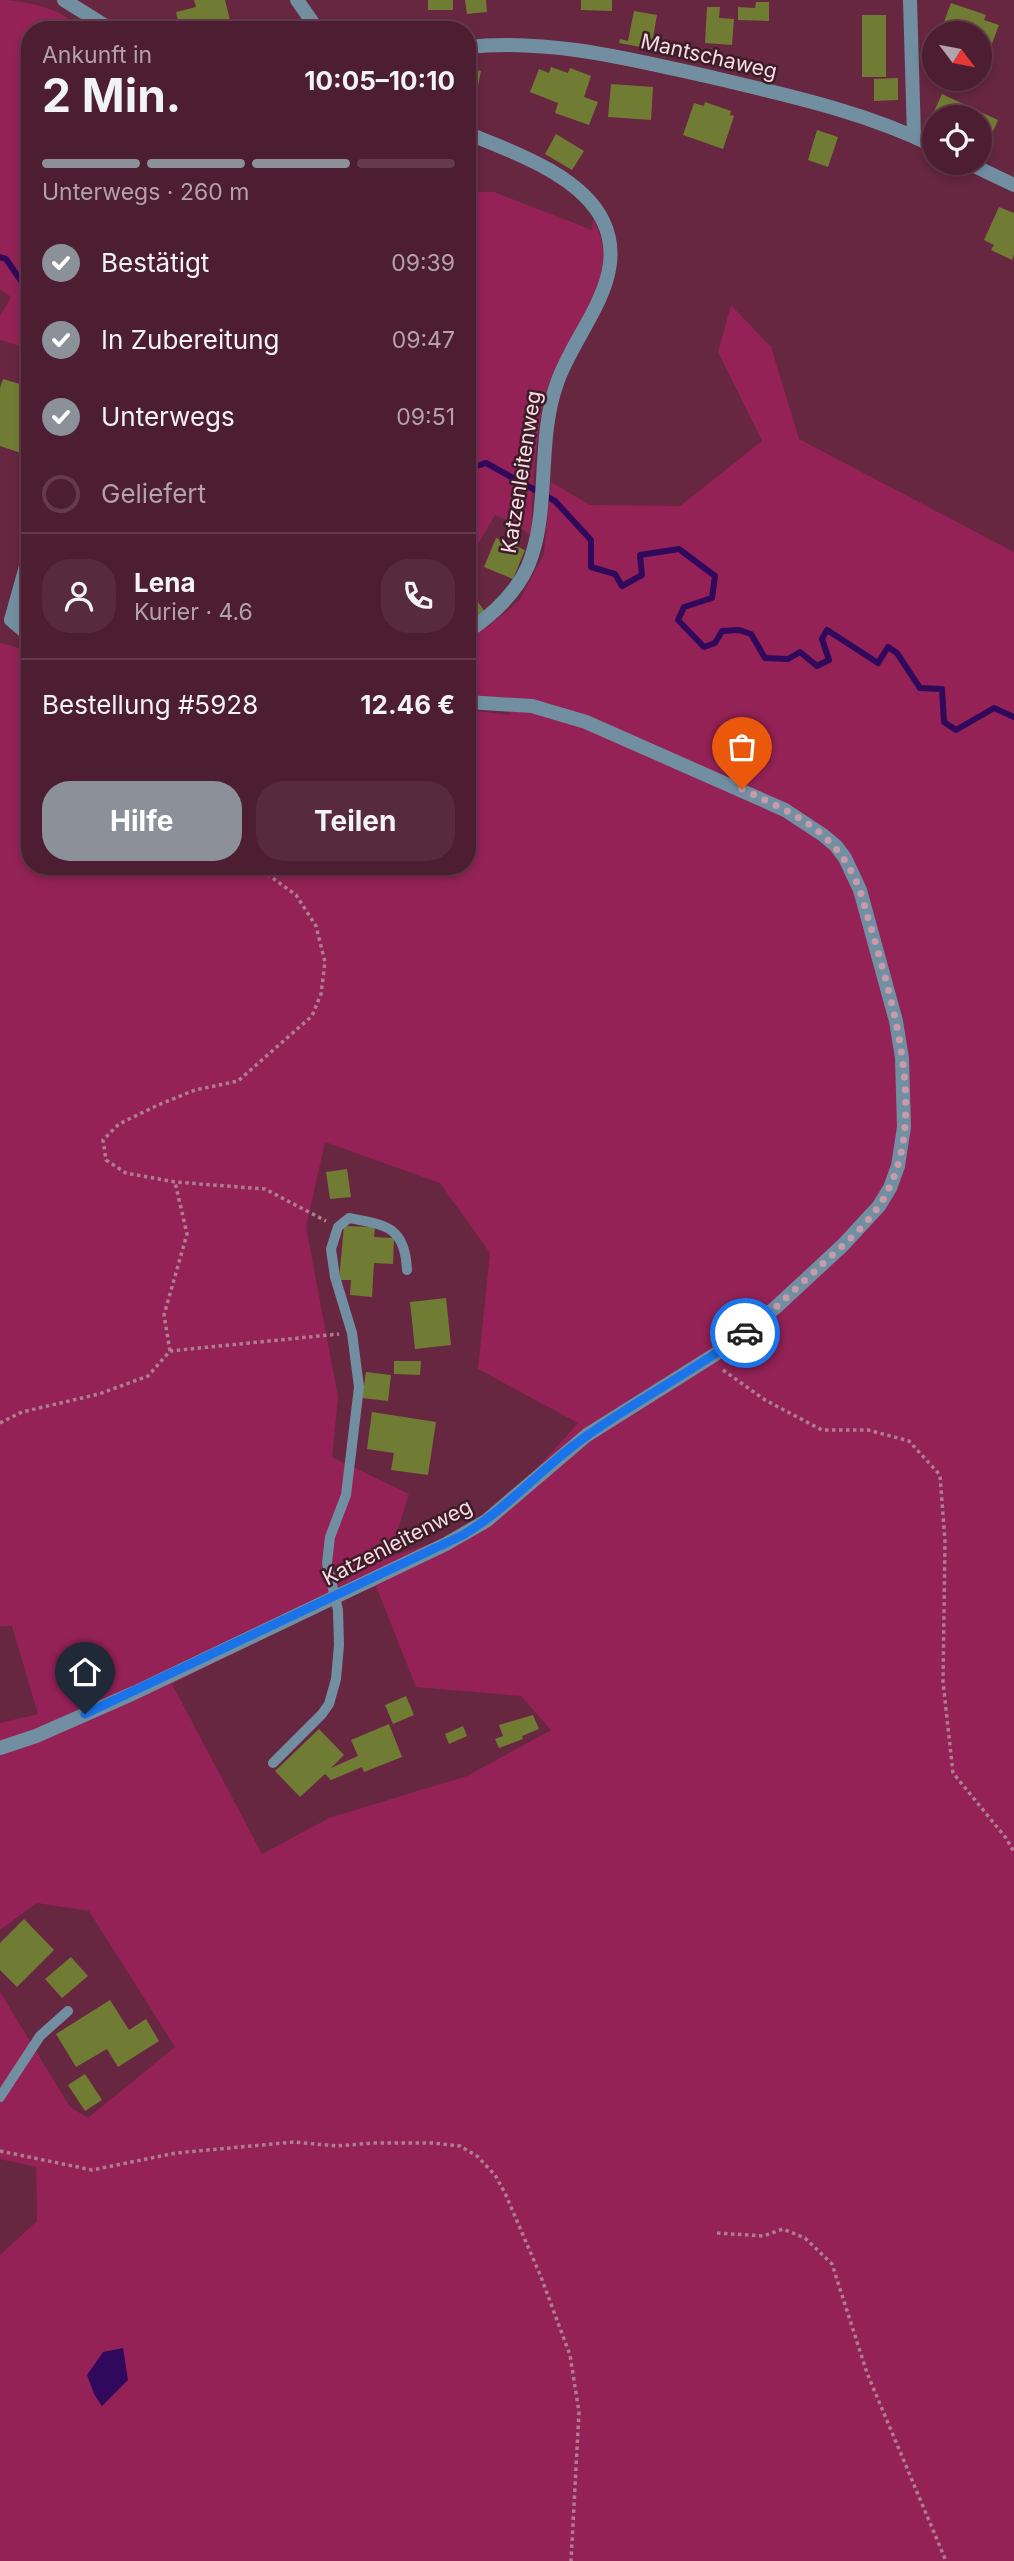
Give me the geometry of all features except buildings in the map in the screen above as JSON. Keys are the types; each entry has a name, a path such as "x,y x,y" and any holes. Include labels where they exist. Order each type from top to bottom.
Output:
{"street":[{"path":"64,0 98,21"},
{"path":"297,0 312,21"},
{"path":"911,0 914,136"},
{"name":"Mantschaweg","path":"476,46 520,44 644,62 812,101 864,116 922,140"},
{"name":"Katzenleitenweg","path":"476,137 528,159 576,189 594,206 604,222 610,240 611,258 605,283 590,318 564,365 552,398 544,444 534,546 523,576 503,602 476,624"},
{"path":"992,174 1014,185"},
{"path":"21,584 11,620 21,628"},
{"name":"Katzenleitenweg","path":"0,1748 36,1736 134,1693 455,1539 486,1521 587,1435 707,1360 775,1308 843,1245 879,1206 890,1188 898,1166 904,1127 902,1058 896,1021 860,890 845,858 823,835 785,810 586,722 550,710 476,702"}],"lane":[{"path":"273,1763 314,1724 329,1704 333,1693 339,1645 336,1597 327,1563 330,1537 346,1495 359,1387 352,1333 332,1263 331,1249 338,1227 349,1218 378,1223 398,1235 406,1252 407,1270"},
{"path":"0,2097 40,2036 68,2011"}],"path":[{"path":"268,875 296,895 316,926 325,962 321,994 312,1016 238,1081 195,1090 119,1124 103,1140 106,1160 126,1173 175,1182 265,1189 338,1227"},
{"path":"170,1351 164,1315 187,1234 175,1182"},
{"path":"0,1423 22,1412 99,1394 148,1376 170,1351 352,1333"},
{"path":"707,1360 765,1400 822,1430 868,1430 909,1441 940,1475 945,1541 943,1682 953,1773 1006,1838 1014,1852"},
{"path":"0,2151 92,2170 176,2153 294,2142 337,2146 373,2143 460,2146 477,2156 495,2175 505,2193 541,2277 570,2355 579,2412 571,2561"},
{"path":"717,2233 762,2236 783,2229 805,2238 832,2264 867,2373 946,2561"}],"shaded area":[{"path":"0,0 44,7 71,21 21,21 21,346 0,340 0,316 11,297 0,289"},
{"path":"476,192 494,192 592,230 593,219 602,241 603,263 598,284 590,305 556,366 543,404 537,441 531,535 512,522 495,515 476,547"},
{"path":"731,305 771,347 799,439 1014,552 1014,2561 0,2561 0,2255 37,2221 36,2167 0,2159 0,1992 70,2107 88,2118 175,2047 89,1911 37,1903 0,1930 0,1723 38,1714 12,1626 0,1626 0,643 21,649 21,875 476,875 476,711 510,715 506,697 476,698 476,633 519,601 544,554 551,482 590,505 680,506 762,441 718,352","holes":["325,1142 440,1183 490,1253 478,1369 578,1423 534,1471 484,1514 439,1540 389,1557 409,1494 332,1457 338,1397 306,1227","376,1586 416,1687 521,1696 551,1730 467,1776 329,1818 262,1854 172,1684 325,1607"]},
{"path":"123,2348 128,2380 102,2406 87,2375 103,2352"}],"waterway":[{"path":"0,257 6,259 21,281"},
{"path":"476,466 486,463 555,501 591,540 591,567 615,574 622,586 642,575 640,555 679,549 715,576 712,598 684,607 678,620 704,647 715,643 722,631 739,630 751,634 765,658 788,659 800,652 817,666 829,660 822,639 827,630 878,663 888,647 897,653 920,688 942,689 944,722 956,730 994,708 1014,717"}],"way so far":[{"path":"742,789 807,823 836,846 845,858 860,890 896,1021 904,1089 904,1127 898,1166 890,1188 879,1206 843,1245 745,1333"}],"route":[{"path":"85,1714 463,1535 506,1505 587,1435 745,1333"}]}
